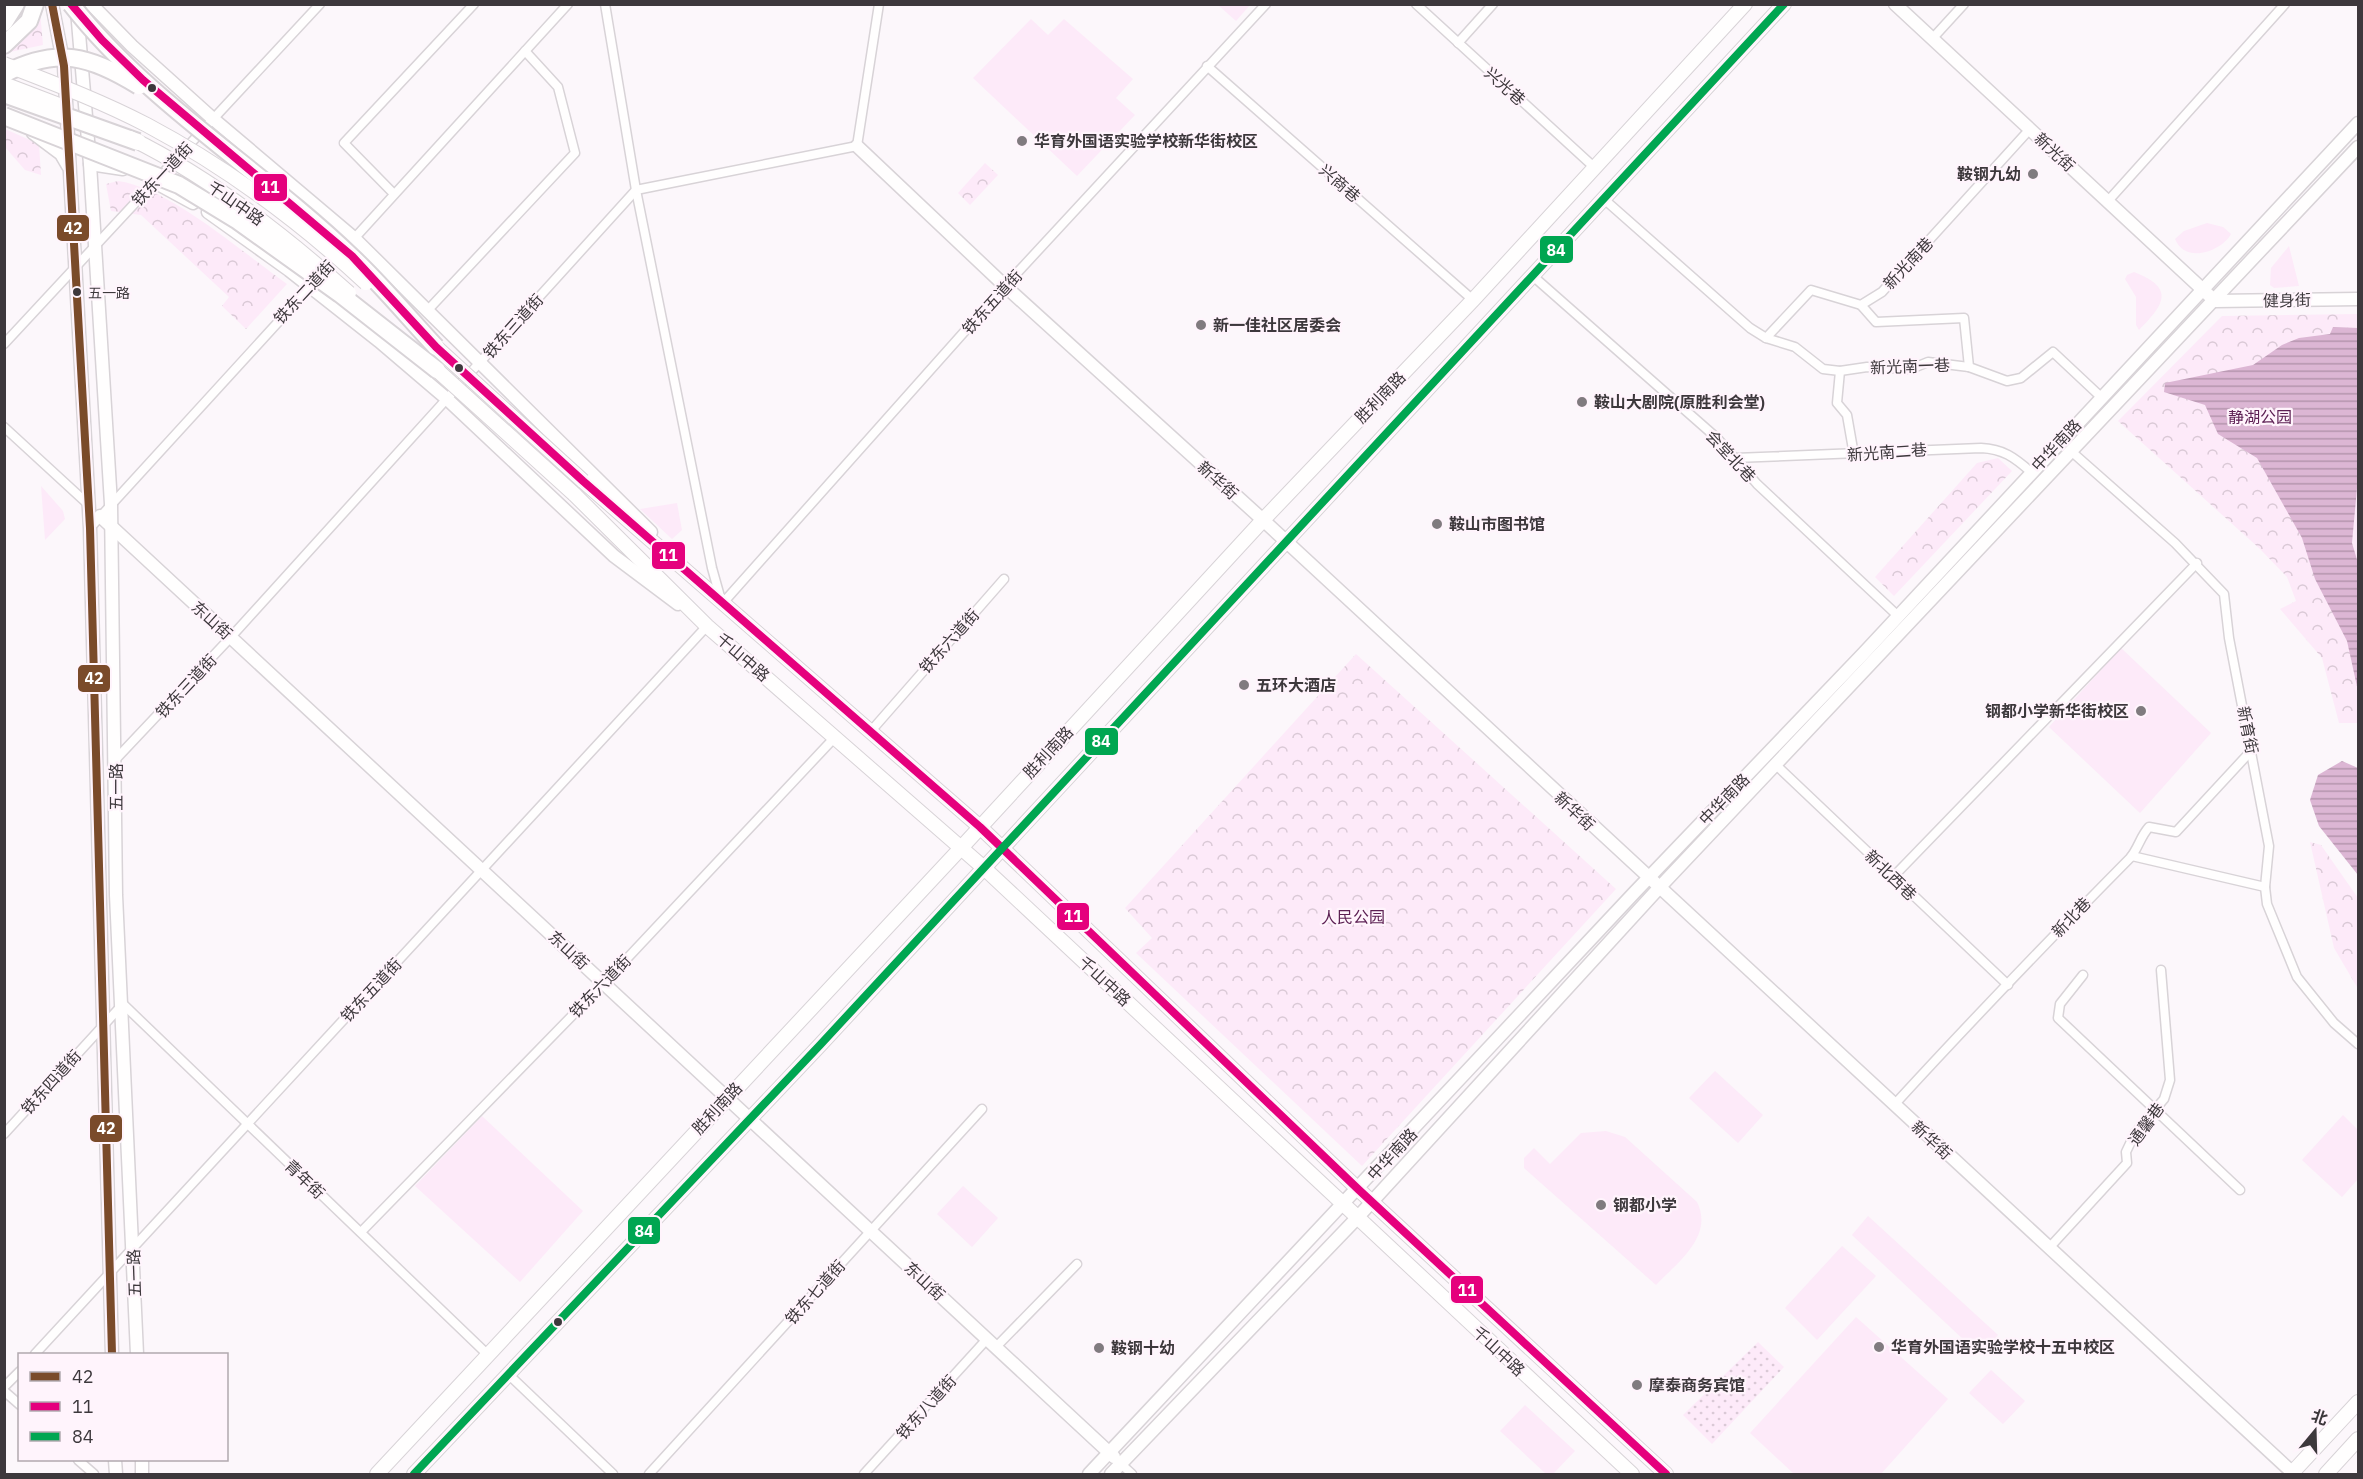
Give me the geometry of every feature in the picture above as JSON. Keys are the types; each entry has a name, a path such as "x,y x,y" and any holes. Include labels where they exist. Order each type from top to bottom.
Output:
{"highway":[{"path":"4,23 16,4"},
{"path":"4,45 29,21 35,4"},
{"path":"71,4 110,48 178,110 352,256 436,347"},
{"path":"4,74 25,63 41,60 81,59 107,66 178,110"},
{"path":"4,94 138,142"},
{"path":"4,116 179,185 248,228 340,294 436,370"}],"main road":[{"name":"五一路","path":"52,4 64,66 90,528 112,1353"},
{"name":"五一路","path":"76,4 90,164 111,504 116,895 123,1004 137,1353"},
{"path":"91,4 132,46 212,118 354,238 722,604"},
{"name":"胜利南路","path":"377,1474 961,848 1263,520 1473,300 1745,4"},
{"name":"胜利南路","path":"414,1474 1003,848 1784,4"},
{"name":"新光街","path":"1895,4 2215,301"},
{"name":"千山中路","path":"4,64 78,92 147,125 220,168 345,263 583,481 1003,848 1359,1190 1666,1474"},
{"name":"千山中路","path":"4,84 70,110 138,142 210,184 332,278 574,494 707,626 836,736 984,868 1632,1474"},
{"path":"4,122 41,137 61,154 69,167"},
{"name":"中华南路","path":"1089,1474 1359,1190 2101,397 2205,290 2358,123"},
{"name":"新华街","path":"857,146 1005,286 1263,520 1658,889 2292,1474"},
{"path":"1111,1474 1357,1218 1658,889 2358,147"},
{"path":"90,164 118,168 154,182 221,220 310,286 447,399 614,556 707,626"},
{"name":"健身街","path":"2215,301 2358,298"},
{"name":"东山街","path":"100,516 1121,1464"},
{"path":"2292,1474 2358,1402"},
{"path":"2326,1474 2358,1439"}],"street":[{"name":"铁东一道街","path":"4,344 320,4"},
{"path":"394,194 344,143 474,4"},
{"name":"铁东二道街","path":"90,528 568,4"},
{"path":"605,4 636,190 712,568 722,604"},
{"path":"636,190 857,146 879,4"},
{"name":"铁东五道街","path":"722,604 1005,286 1266,4"},
{"name":"兴光巷","path":"1416,4 1595,168"},
{"path":"1458,43 1493,4"},
{"path":"1932,39 1964,4"},
{"path":"2108,201 2285,4"},
{"path":"427,311 575,153 558,87 525,51"},
{"name":"兴商巷","path":"1207,66 1473,300"},
{"name":"新光南巷","path":"1861,305 1882,292 2030,129"},
{"name":"铁东三道街","path":"115,760 231,637 636,190"},
{"name":"新光南一巷","path":"1605,200 1750,328 1766,338 1795,347 1823,369 1840,371 1867,367 1911,369 1928,363 1970,367 2007,381 2020,378 2053,352 2101,397"},
{"name":"会堂北巷","path":"1534,276 1718,440 1757,484 1897,615"},
{"path":"1766,338 1811,290 1861,305 1876,322 1964,318 1970,367"},
{"path":"1840,371 1837,403 1847,415 1854,455"},
{"name":"东山街","path":"4,427 100,516"},
{"name":"新光南二巷","path":"1735,458 1854,455 1941,449 1996,449 2013,456 2031,472"},
{"name":"新育街","path":"2072,452 2197,563 2224,594 2229,638 2269,846 2265,887 2267,904 2297,977 2334,1023 2358,1044"},
{"path":"1893,877 2197,563"},
{"name":"铁东六道街","path":"871,731 1004,579"},
{"name":"铁东五道街","path":"35,1353 133,1251 247,1123 707,626"},
{"name":"铁东六道街","path":"361,1232 604,983 836,736"},
{"name":"新北巷","path":"1894,1105 2132,856 2141,836 2149,828 2176,832 2251,751"},
{"name":"新北西巷","path":"1776,765 2007,985"},
{"path":"2132,856 2265,887"},
{"name":"通馨巷","path":"2049,1248 2127,1163 2126,1152 2135,1133 2164,1099 2170,1080 2161,970"},
{"path":"2083,975 2060,1004 2058,1018 2240,1190"},
{"name":"铁东四道街","path":"4,1134 123,1004"},
{"name":"青年街","path":"123,1004 487,1354"},
{"name":"铁东七道街","path":"649,1474 982,1109"},
{"name":"铁东八道街","path":"864,1474 991,1343 1077,1264"},
{"path":"18,1373 4,1389 18,1403"},
{"path":"508,1374 613,1474"},
{"path":"79,1461 94,1474"},
{"name":"东山街","path":"1121,1464 1132,1474"}],"green space":[{"path":"1250,4 1236,21 1218,5"},
{"path":"40,11 43,45 5,53 26,35"},
{"path":"1031,19 1048,35 1064,19 1133,79 1116,98 1135,115 1077,176 973,78"},
{"path":"5,129 39,144 41,175 25,170 5,147"},
{"path":"985,163 998,175 970,205 958,193"},
{"path":"118,181 138,186 183,208 287,284 246,329 222,306 229,297 141,215 111,211 106,184"},
{"path":"2207,223 2223,227 2231,234 2219,246 2203,253 2194,253 2180,247 2175,239 2184,231"},
{"path":"2289,246 2299,286 2274,288 2270,285 2271,268"},
{"path":"2134,272 2156,284 2162,297 2155,312 2139,330 2136,325 2136,297 2125,279 2127,275"},
{"name":"静湖公园","path":"2358,314 2358,723 2339,723 2322,658 2280,609 2296,601 2287,577 2260,549 2118,421 2222,316"},
{"path":"1998,458 2012,471 1894,596 1875,577 1977,463"},
{"path":"41,486 63,511 65,519 45,540"},
{"path":"677,503 682,530 672,539 640,509"},
{"name":"钢都小学新华街校区","path":"2121,648 2211,733 2140,813 2049,727"},
{"name":"人民公园","path":"1356,654 1616,889 1362,1166 1136,953 1152,938 1125,908"},
{"path":"2310,842 2321,845 2358,898 2357,987 2334,948"},
{"path":"1715,1071 1763,1115 1738,1143 1689,1098"},
{"path":"2343,1115 2358,1130 2358,1179 2342,1197 2302,1160"},
{"path":"482,1116 583,1211 520,1282 415,1186"},
{"path":"1606,1131 1625,1137 1697,1202 1701,1214 1701,1226 1691,1248 1656,1285 1524,1168 1524,1158 1534,1148 1550,1164 1581,1133"},
{"path":"963,1186 998,1218 972,1247 937,1214"},
{"path":"1868,1216 1998,1335 1980,1355 1852,1235"},
{"path":"1842,1246 1876,1276 1817,1340 1785,1308"},
{"path":"1856,1317 1948,1399 1881,1474 1794,1474 1750,1433"},
{"path":"1758,1342 1784,1367 1712,1444 1683,1415"},
{"path":"1991,1370 2025,1401 2003,1424 1969,1393"},
{"path":"1525,1405 1575,1451 1553,1474 1546,1474 1500,1431"}],"shaded area":[{"path":"2333,327 2358,328 2358,477 2352,543 2358,563 2358,691 2347,641 2315,579 2302,538 2257,458 2218,434 2205,405 2164,392 2165,383 2253,365 2282,345 2299,338 2330,334"},
{"path":"2342,761 2358,768 2358,875 2319,826 2310,800 2318,775"}],"transit line":[{"name":"42","path":"52,4 64,66 90,528 112,1353"},
{"name":"11","path":"71,4 102,40 143,80 352,256 436,347 583,481 980,827 1359,1190 1666,1474"},
{"name":"84","path":"414,1474 820,1045 1784,4"}],"place":[{"name":"华育外国语实验学校新华街校区","path":"1022,141"},
{"name":"鞍钢九幼","path":"2033,174"},
{"name":"五一路","path":"77,292"},
{"name":"新一佳社区居委会","path":"1201,325"},
{"name":"鞍山大剧院(原胜利会堂)","path":"1582,402"},
{"name":"鞍山市图书馆","path":"1437,524"},
{"name":"五环大酒店","path":"1244,685"},
{"name":"钢都小学新华街校区","path":"2141,711"},
{"name":"钢都小学","path":"1601,1205"},
{"name":"华育外国语实验学校十五中校区","path":"1879,1347"},
{"name":"鞍钢十幼","path":"1099,1348"},
{"name":"摩泰商务宾馆","path":"1637,1385"}]}
